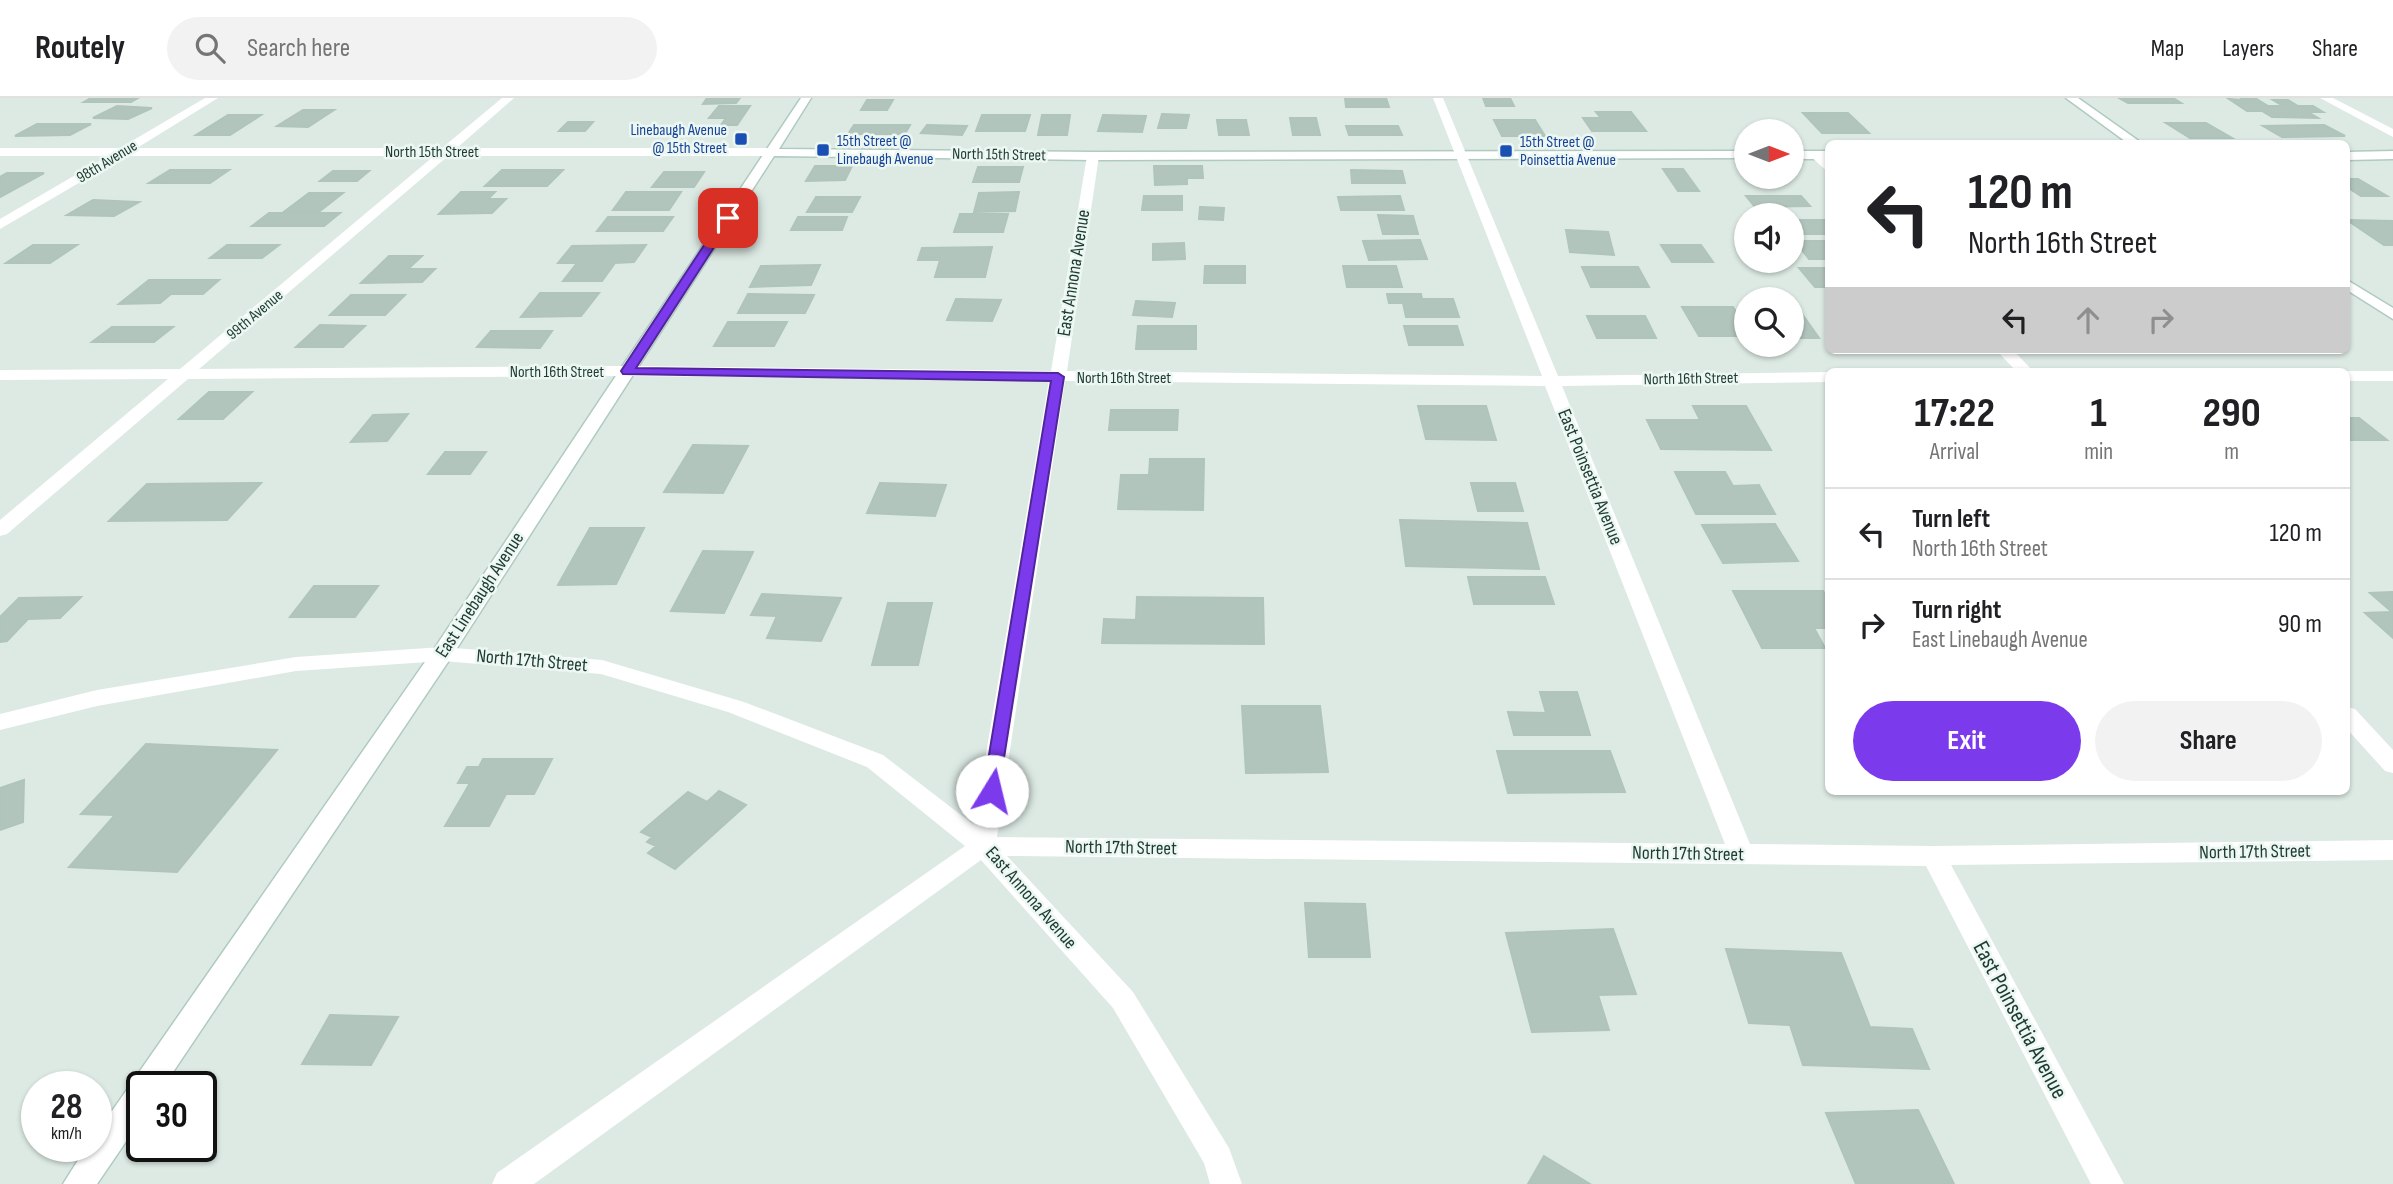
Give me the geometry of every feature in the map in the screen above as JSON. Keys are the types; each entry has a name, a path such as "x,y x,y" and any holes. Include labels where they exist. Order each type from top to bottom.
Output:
{"street":[{"name":"98th Avenue","path":"0,225 214,98"},
{"name":"99th Avenue","path":"0,530 509,98"},
{"name":"East Linebaugh Avenue","path":"157,1071 442,654 806,98"},
{"name":"East Poinsettia Avenue","path":"1438,98 1742,855"},
{"path":"2071,98 2131,140"},
{"path":"2325,98 2393,134"},
{"name":"North 15th Street","path":"0,152 771,152 1093,156 1734,155"},
{"path":"1804,155 1822,155"},
{"path":"2350,156 2393,155"},
{"name":"East Annona Avenue","path":"1093,156 983,846 1123,1000 1218,1158 1226,1184"},
{"path":"2350,286 2393,315"},
{"path":"2008,354 2022,368"},
{"name":"North 16th Street","path":"0,375 627,371 1551,381 1825,377"},
{"path":"2350,376 2393,376"},
{"name":"North 17th Street","path":"0,722 97,698 296,664 442,654 602,667 736,707 875,761 983,846 1933,856 2393,850"},
{"path":"2350,718 2393,765"},
{"path":"508,1184 983,846"},
{"name":"East Poinsettia Avenue","path":"1933,856 2108,1184"},
{"path":"79,1184 126,1116"}],"building":[{"path":"91,98 138,98 131,102 84,102"},
{"path":"707,98 740,98 736,103 703,104"},
{"path":"1345,98 1386,98 1389,107 1346,107"},
{"path":"1483,98 1510,98 1514,106 1486,106"},
{"path":"2119,98 2173,98 2181,103 2128,103"},
{"path":"2241,98 2255,98 2268,106 2283,106 2273,100 2288,100 2298,106 2313,106 2323,112 2308,112 2318,118 2272,117 2262,111 2247,111 2229,99 2243,100"},
{"path":"867,100 893,100 887,110 861,110"},
{"path":"117,106 152,108 128,119 93,118"},
{"path":"719,106 750,106 737,125 721,125 726,118 709,118"},
{"path":"303,110 334,110 308,127 277,126"},
{"path":"1596,112 1631,112 1646,131 1592,131 1583,118 1601,118"},
{"path":"1803,113 1848,113 1869,133 1822,133"},
{"path":"1162,114 1189,115 1186,128 1158,128"},
{"path":"228,115 261,115 230,135 196,135"},
{"path":"982,115 1030,115 1025,131 976,131"},
{"path":"1042,115 1070,115 1067,135 1038,135"},
{"path":"1103,115 1146,116 1142,132 1098,131"},
{"path":"1290,118 1316,118 1320,135 1293,135"},
{"path":"1217,120 1246,120 1249,135 1219,135"},
{"path":"1494,120 1535,120 1545,136 1502,136"},
{"path":"568,122 593,122 585,131 559,131"},
{"path":"2166,123 2206,123 2232,138 2190,138"},
{"path":"37,124 91,124 70,135 15,136"},
{"path":"854,125 910,125 905,134 848,134"},
{"path":"927,125 967,126 962,135 921,133"},
{"path":"2324,125 2345,136 2282,137 2263,126"},
{"path":"1346,126 1398,126 1402,135 1349,135"},
{"path":"815,166 852,166 845,180 806,181"},
{"path":"1154,166 1202,166 1203,178 1187,178 1187,184 1155,185"},
{"path":"978,167 1023,167 1019,182 973,182"},
{"path":"1663,169 1683,169 1699,191 1678,191"},
{"path":"170,170 229,170 210,183 149,183"},
{"path":"502,170 563,170 547,186 485,186"},
{"path":"1351,170 1402,171 1405,183 1352,183"},
{"path":"333,171 369,171 357,181 320,181"},
{"path":"664,172 704,172 694,187 652,187"},
{"path":"7,173 44,173 0,197 0,177"},
{"path":"2350,179 2358,179 2387,196 2361,196 2350,189"},
{"path":"461,192 495,192 488,199 506,199 492,213 439,214"},
{"path":"626,192 681,192 669,210 613,210"},
{"path":"1019,192 1015,211 974,212 979,193"},
{"path":"309,193 343,193 320,211 285,211"},
{"path":"1144,196 1182,196 1182,210 1142,210"},
{"path":"1400,196 1404,210 1341,210 1338,197"},
{"path":"1746,196 1801,196 1810,206 1804,206 1804,203 1752,203"},
{"path":"816,197 860,197 852,212 807,212"},
{"path":"93,200 139,202 114,216 67,215"},
{"path":"1200,207 1224,208 1223,220 1199,219"},
{"path":"269,213 340,213 324,226 252,226"},
{"path":"960,214 1008,214 1003,232 954,232"},
{"path":"1378,215 1413,216 1418,234 1383,234"},
{"path":"608,217 673,217 663,231 597,231"},
{"path":"798,217 847,217 842,230 791,230"},
{"path":"1804,220 1825,220 1825,234 1804,234"},
{"path":"2350,220 2393,221 2393,245 2384,245"},
{"path":"1566,230 1608,232 1614,255 1570,252"},
{"path":"1420,240 1427,259 1369,260 1363,241"},
{"path":"1804,241 1825,241 1825,259 1809,259 1804,253"},
{"path":"1184,243 1185,259 1153,260 1153,244"},
{"path":"33,245 77,245 50,263 6,263"},
{"path":"227,245 279,245 262,258 210,258"},
{"path":"646,245 634,262 615,263 602,281 563,281 577,263 558,263 572,246"},
{"path":"1661,245 1701,245 1713,262 1672,262"},
{"path":"992,247 985,277 935,277 940,260 918,260 922,248"},
{"path":"389,256 422,256 408,269 435,269 422,282 361,283"},
{"path":"820,265 811,285 750,287 761,266"},
{"path":"1205,266 1245,266 1245,283 1204,283"},
{"path":"1343,266 1396,266 1402,287 1347,287"},
{"path":"1582,267 1638,267 1649,287 1591,287"},
{"path":"1804,268 1825,268 1825,287 1815,287 1803,273"},
{"path":"149,280 219,280 203,294 171,294 160,303 119,304"},
{"path":"540,293 599,293 581,316 521,317"},
{"path":"748,294 814,295 805,313 738,313"},
{"path":"1387,294 1421,294 1422,299 1453,299 1459,317 1406,317 1403,303 1389,303"},
{"path":"351,295 405,295 385,315 330,315"},
{"path":"956,299 1001,300 992,321 947,320"},
{"path":"1136,301 1175,303 1172,317 1133,315"},
{"path":"1682,307 1733,307 1734,336 1699,336"},
{"path":"1587,316 1645,316 1656,338 1597,338"},
{"path":"1804,317 1819,338 1804,338"},
{"path":"728,322 787,322 774,346 714,346"},
{"path":"320,325 365,326 343,347 296,347"},
{"path":"1138,326 1196,326 1196,349 1136,349"},
{"path":"1404,326 1457,326 1463,345 1409,345"},
{"path":"112,327 173,327 154,342 92,342"},
{"path":"491,331 552,331 540,348 477,347"},
{"path":"209,392 252,392 223,419 179,419"},
{"path":"1418,406 1486,406 1496,440 1426,439"},
{"path":"1693,406 1746,406 1771,450 1661,449 1647,420 1700,420"},
{"path":"1111,410 1178,410 1177,430 1109,430"},
{"path":"408,414 387,441 351,442 373,415"},
{"path":"2350,418 2359,418 2387,440 2350,440"},
{"path":"693,445 748,446 723,493 664,492"},
{"path":"445,452 486,452 470,474 428,474"},
{"path":"1150,459 1204,459 1203,510 1118,509 1121,475 1149,475"},
{"path":"1675,472 1725,472 1733,486 1759,485 1775,514 1696,514"},
{"path":"261,483 227,520 109,521 147,484"},
{"path":"880,483 946,485 935,516 867,513"},
{"path":"1471,483 1515,483 1523,511 1478,511"},
{"path":"1400,520 1527,523 1539,569 1406,566"},
{"path":"1775,524 1798,561 1723,563 1702,525"},
{"path":"590,528 644,528 616,584 558,585"},
{"path":"703,551 753,552 724,613 671,611"},
{"path":"1468,577 1545,577 1554,604 1474,604"},
{"path":"314,586 378,586 355,617 290,617"},
{"path":"1733,591 1823,591 1825,628 1814,628 1825,648 1762,648"},
{"path":"2393,592 2393,638 2365,613 2392,612 2370,593"},
{"path":"762,594 841,598 821,641 767,638 777,616 751,615"},
{"path":"81,597 60,618 28,619 7,641 0,642 0,617 19,598"},
{"path":"1137,597 1263,598 1264,644 1102,643 1104,619 1136,620"},
{"path":"888,603 932,603 918,665 872,665"},
{"path":"1540,692 1577,692 1590,735 1514,735 1508,712 1546,713"},
{"path":"1242,706 1320,706 1328,772 1246,773"},
{"path":"146,744 277,750 177,872 69,867 115,815 81,814"},
{"path":"1497,751 1610,751 1625,792 1508,793"},
{"path":"483,759 552,759 534,794 506,794 489,826 445,826 470,783 458,783 467,767 479,767"},
{"path":"24,780 23,822 0,830 0,788"},
{"path":"719,791 746,805 675,869 648,853 656,846 647,842 652,837 641,832 688,792 707,802"},
{"path":"1305,903 1365,904 1370,957 1309,957"},
{"path":"1613,929 1636,994 1598,995 1609,1030 1532,1032 1506,933"},
{"path":"1726,949 1841,953 1870,1027 1912,1029 1929,1069 1803,1065 1790,1025 1749,1023"},
{"path":"330,1015 398,1017 371,1065 302,1064"},
{"path":"1918,1110 1954,1184 1856,1184 1826,1113"},
{"path":"1544,1156 1590,1184 1528,1184"}],"place":[{"name":"Linebaugh Avenue @ 15th Street","path":"741,139"},
{"name":"15th Street @ Linebaugh Avenue","path":"823,150"},
{"name":"15th Street @ Poinsettia Avenue","path":"1506,151"}],"route":[{"path":"728,218 627,371 1058,377 992,791"}]}
